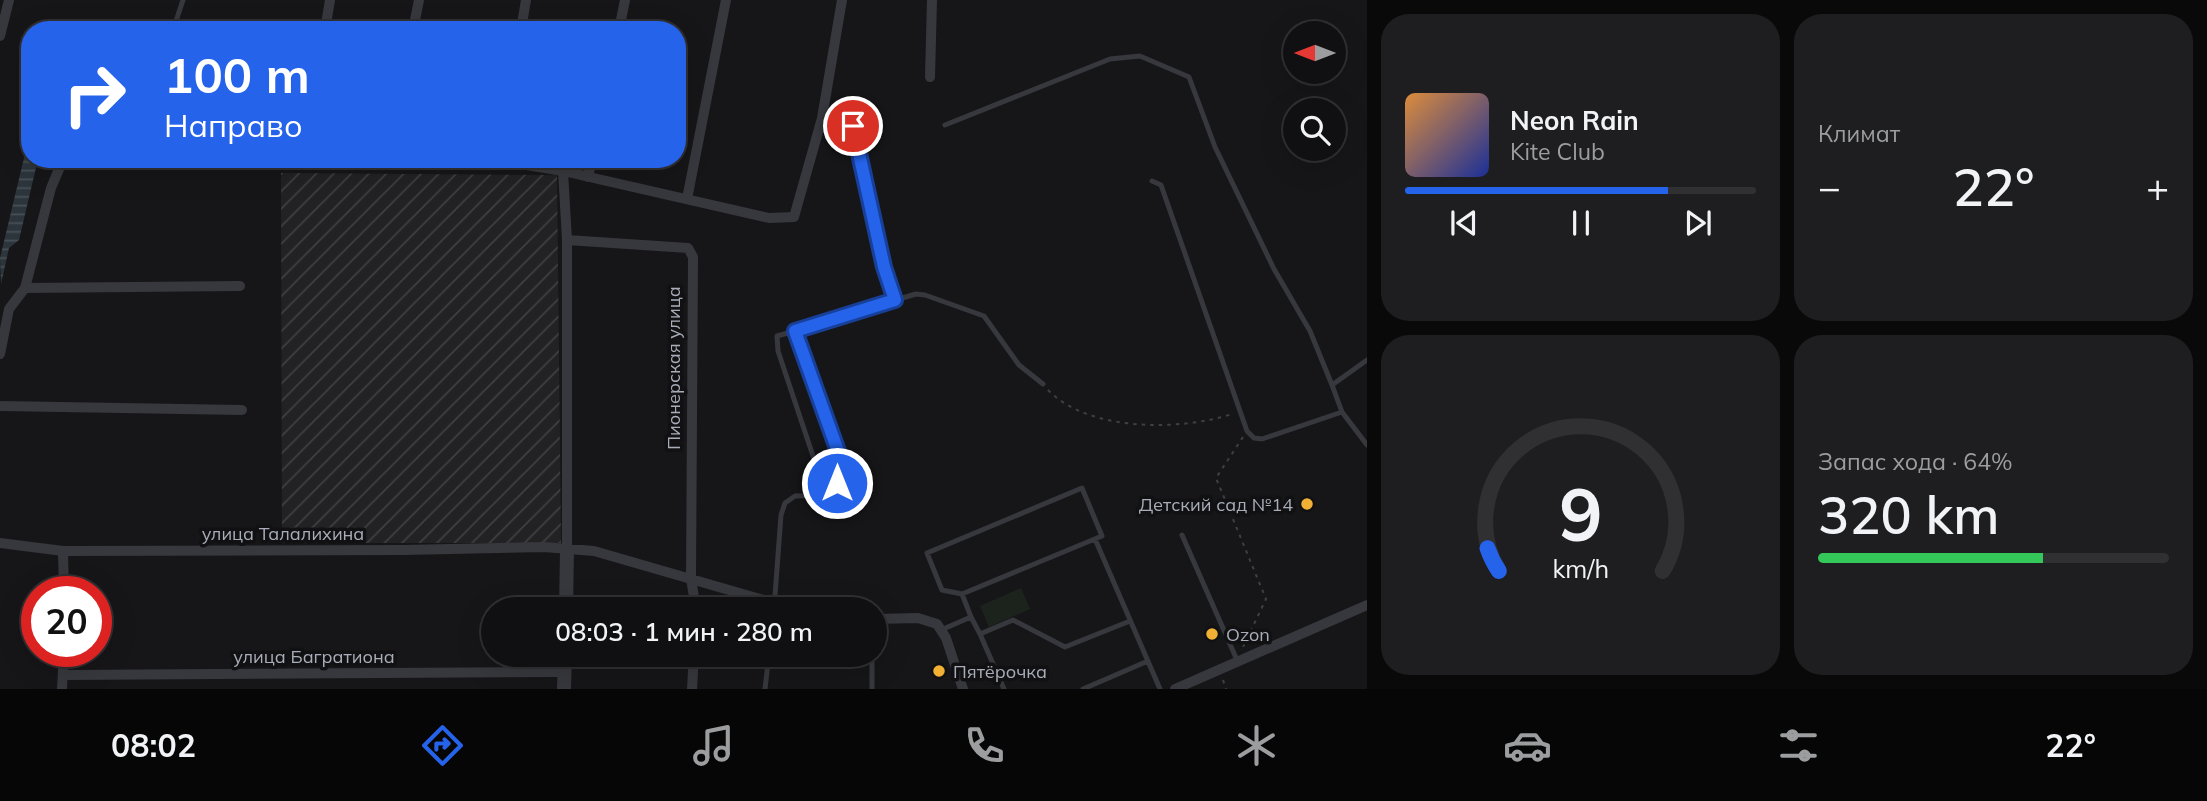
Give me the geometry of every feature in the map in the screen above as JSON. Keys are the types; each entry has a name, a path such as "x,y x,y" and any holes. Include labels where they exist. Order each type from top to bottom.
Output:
{"street":[{"path":"0,36 3,15 9,0"},
{"path":"326,21 330,0"},
{"path":"416,21 419,0"},
{"path":"522,21 526,0"},
{"path":"621,21 625,0"},
{"path":"687,199 726,0"},
{"path":"544,168 769,218 794,217 822,118 842,0"},
{"path":"930,77 932,0"},
{"path":"822,118 853,126 884,267 895,300"},
{"path":"0,354 9,309 24,288 51,188 61,168"},
{"path":"588,177 590,168"},
{"path":"563,171 567,240 566,597"},
{"name":"Пионерская улица","path":"567,240 688,248 693,257 691,579 694,597"},
{"path":"24,288 240,286"},
{"path":"0,406 242,410"},
{"name":"улица Талалихина","path":"0,543 63,551 544,547 594,551 746,597"},
{"path":"63,551 64,576"},
{"path":"1175,689 1367,605"},
{"path":"887,619 918,618 937,624 946,638 963,689"},
{"path":"62,689 64,667"},
{"path":"564,667 564,689"},
{"path":"692,689 693,667"},
{"name":"улица Багратиона","path":"64,674 564,672"}],"lane":[{"path":"176,21 183,0"},
{"path":"945,125 1110,59 1140,56 1189,77 1215,147 1273,268 1310,331 1342,412 1367,445"},
{"path":"1152,181 1161,186 1247,430 1254,438 1262,439 1342,412"},
{"path":"837,469 825,470 816,466 778,351 778,336 916,294 925,295 984,316 1019,365 1043,384"},
{"path":"795,331 839,454 837,494"},
{"path":"1332,385 1367,360"},
{"path":"1082,488 1102,536 962,594 942,590 926,553 1082,488"},
{"path":"775,597 781,515 785,503 795,496 858,494"},
{"path":"1182,535 1237,660"},
{"path":"1095,539 1160,689"},
{"path":"962,594 1004,689"},
{"path":"941,630 971,617"},
{"path":"980,634 1013,620 1065,647 1130,621"},
{"path":"1083,689 1147,661"},
{"path":"765,689 768,667"},
{"path":"872,667 872,689"}],"path":[{"path":"1043,384 1053,395 1076,411 1123,422 1180,423 1222,418 1240,412"},
{"path":"1237,660 1266,599 1216,478 1247,430"}],"shaded area":[{"path":"22,168 36,168 19,240 9,248 1,284 0,258"},
{"path":"281,173 557,175 561,543 282,543"},
{"path":"1021,588 1030,609 989,627 980,606"}],"place":[{"name":"Детский сад №14","path":"1307,504"},
{"name":"Ozon","path":"1212,634"},
{"name":"Пятёрочка","path":"939,671"}],"route":[{"path":"837,483 839,454 834,435 795,331 895,300 884,267 853,126"}]}
